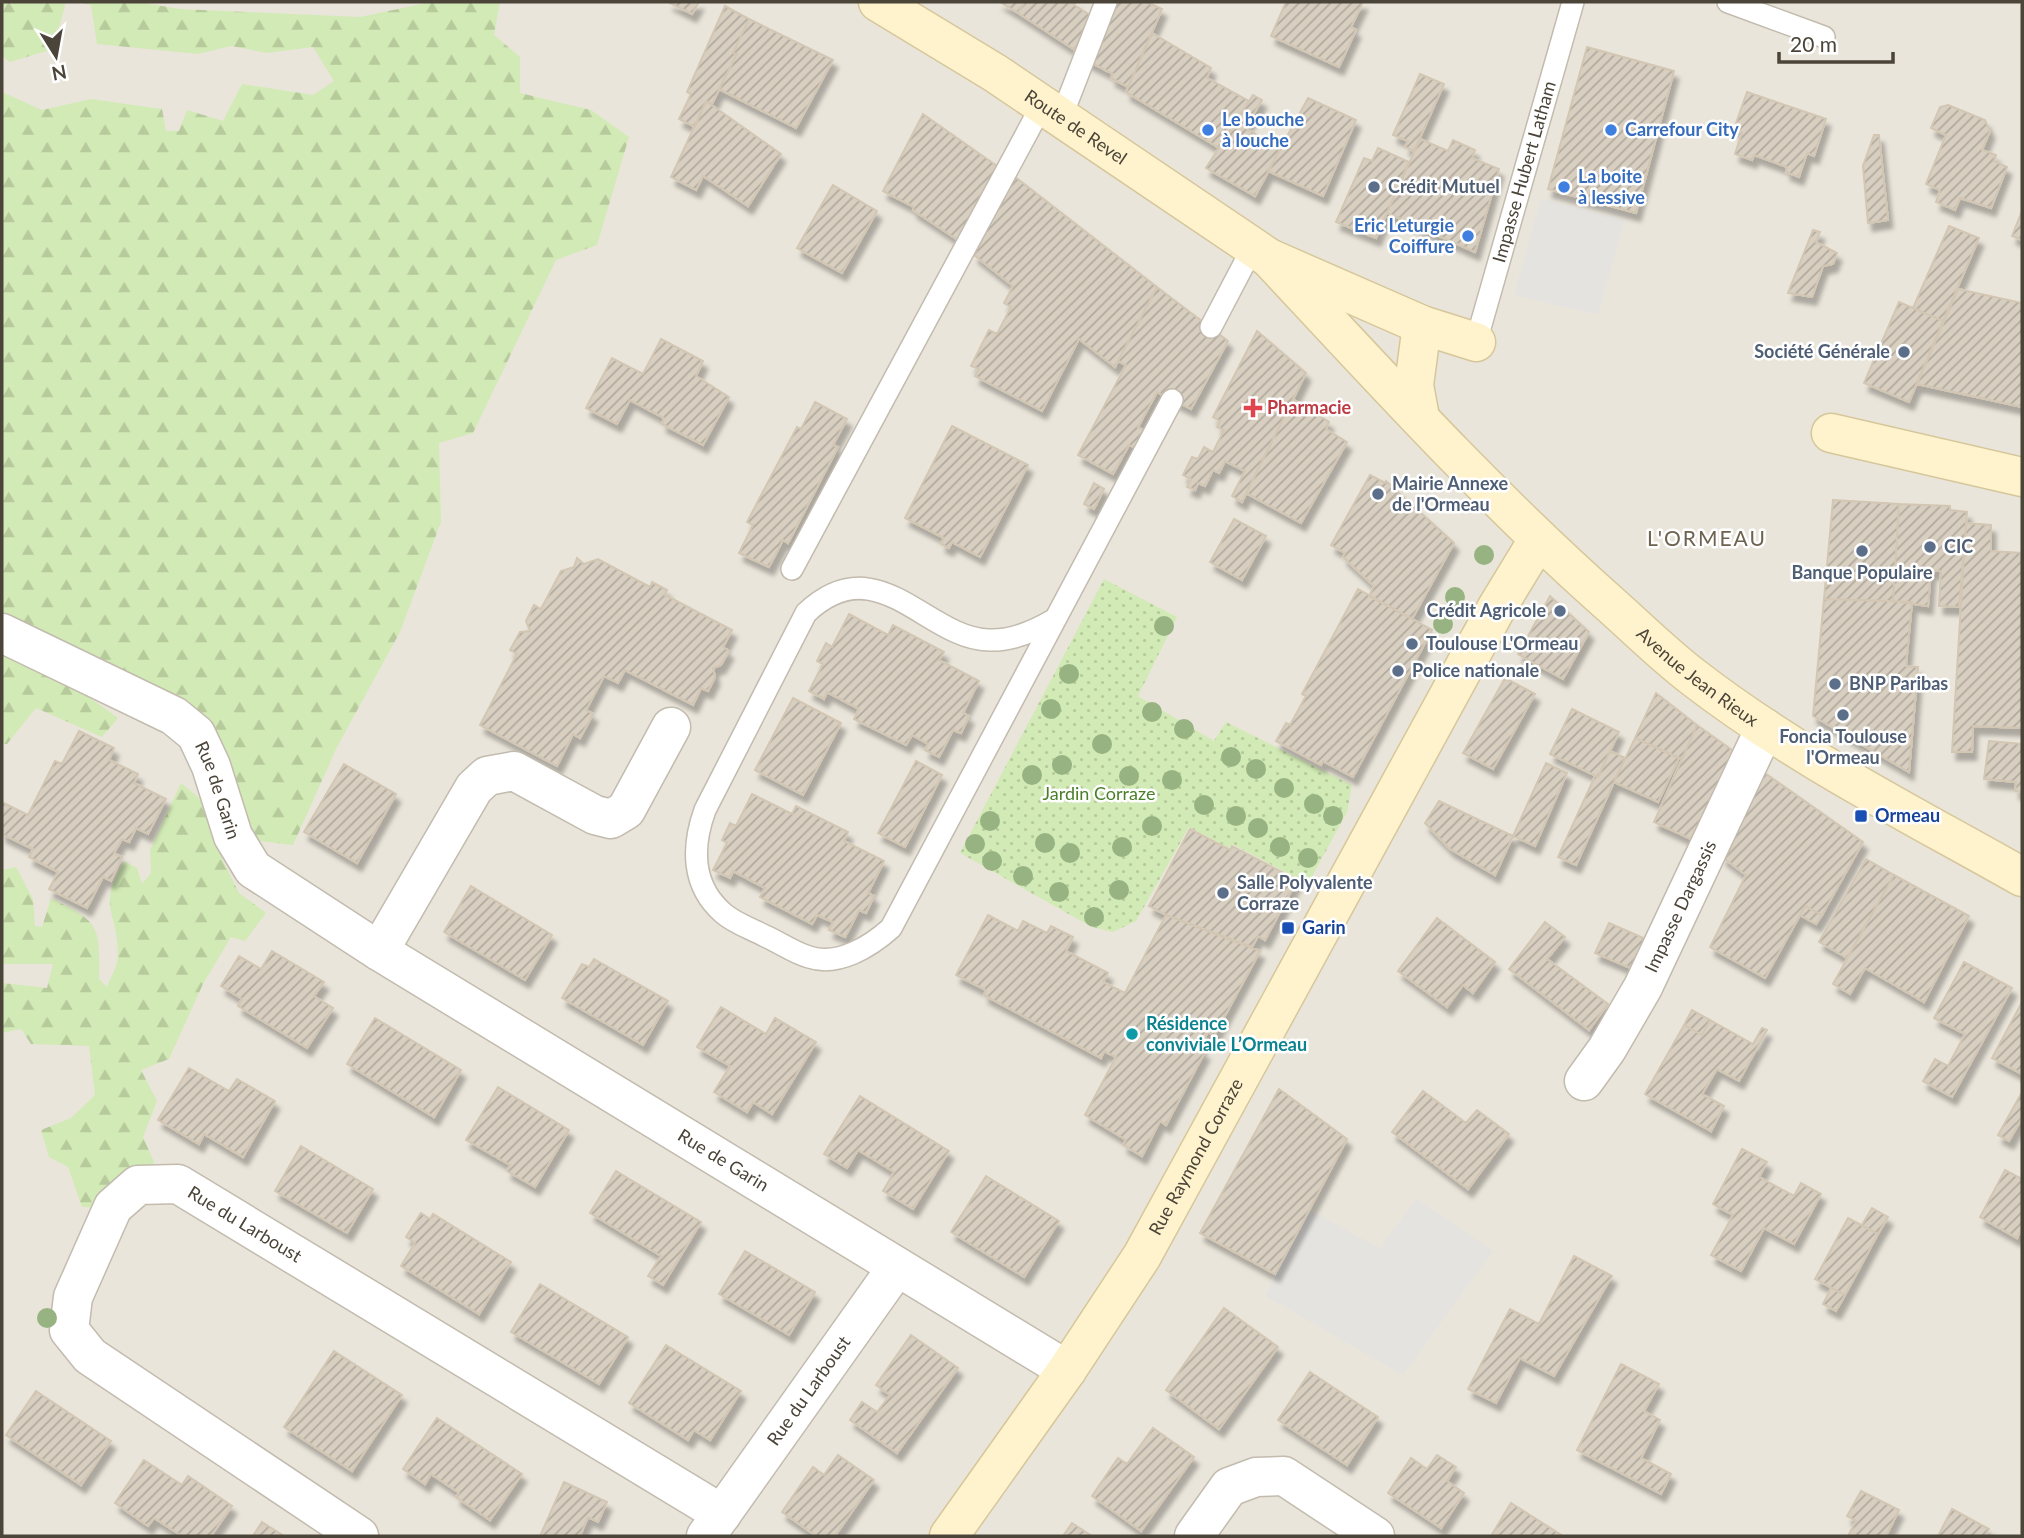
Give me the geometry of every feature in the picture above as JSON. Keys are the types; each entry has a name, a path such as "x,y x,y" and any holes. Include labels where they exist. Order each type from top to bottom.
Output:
{"main road":[{"name":"Route de Revel","path":"890,5 1261,253"},
{"path":"1261,253 1422,325 1476,342"},
{"name":"Avenue Jean Rieux","path":"1261,253 1420,418 1449,452 1538,540 1692,677 1765,728 2022,877"},
{"path":"1420,418 1415,385 1422,325"},
{"path":"1831,433 2022,477"},
{"name":"Rue Raymond Corraze","path":"949,1536 1067,1370 1142,1256 1496,610 1538,540"}],"street":[{"name":"Rue de Garin","path":"2,632 174,716 196,734 211,766 233,836 253,869 379,951 1067,1370"},
{"path":"379,951 474,788 487,776 514,771 595,815 611,819 626,810 671,727"},
{"name":"Impasse Dargassis","path":"1584,1080 1607,1049 1643,987 1765,728"},
{"name":"Rue du Larboust","path":"359,1536 90,1356 69,1330 73,1297 113,1207 138,1185 178,1184 714,1525 897,1267"},
{"path":"1194,1536 1229,1487 1256,1477 1284,1476 1375,1536"}],"lane":[{"path":"792,569 1052,112 1106,2"},
{"name":"Impasse Hubert Latham","path":"1476,342 1573,2"},
{"path":"1728,2 1824,37"},
{"path":"1211,327 1261,253"},
{"path":"1055,619 1016,636 989,640 969,637 889,593 862,590 841,592 820,600 806,613 705,810 696,836 695,866 705,892 723,914 810,958 848,954 876,942 891,928 1172,400"}],"shaded area":[{"path":"2,2 2022,2 2022,1536 2,1536"},
{"path":"1541,198 1625,220 1598,315 1514,295"},
{"path":"1416,1198 1493,1251 1403,1375 1265,1296 1309,1210 1380,1248"}],"green space":[{"path":"2,2 66,2 53,49 10,62 2,56"},
{"path":"79,2 137,2 180,9 360,17 431,2 500,2 494,35 520,57 520,93 591,110 629,137 597,245 556,260 473,433 439,443 441,522 400,632 337,747 293,845 244,839 222,859 239,893 266,913 245,941 231,937 203,984 169,1059 141,1070 157,1101 143,1137 154,1162 128,1208 82,1207 68,1167 49,1157 41,1130 71,1118 95,1095 89,1046 31,1044 21,1029 2,1033 2,983 47,988 53,964 2,964 2,870 16,867 33,899 35,926 42,927 51,898 88,920 97,936 99,979 107,987 118,956 110,909 111,890 116,877 124,861 137,868 142,884 151,873 150,850 181,783 205,803 208,768 156,721 62,678 118,718 102,737 36,708 7,744 2,744 2,92 42,110 91,99 162,109 166,131 179,131 187,110 223,121 242,84 313,95 334,81 313,47 267,53 231,46 198,54 97,44 91,5"},
{"name":"Jardin Corraze","path":"1104,579 1177,617 1138,696 1214,741 1226,722 1352,785 1347,812 1308,884 1232,844 1229,848 1189,827 1136,921 1113,932 1092,927 960,853"}],"building":[{"path":"668,2 699,2 692,14"},
{"path":"1000,2 1025,2 1018,13"},
{"path":"1025,2 1076,2 1074,5 1090,15 1075,50 1018,13"},
{"path":"1095,2 1147,2 1162,9 1128,87 1111,78 1113,74 1074,54"},
{"path":"1286,2 1363,2 1351,27 1356,30 1339,67 1271,36"},
{"path":"725,6 749,19 733,53 737,54 712,104 706,101 695,127 679,119 691,94 687,92"},
{"path":"749,19 833,60 796,128 719,89 737,54 733,53"},
{"path":"1152,33 1211,68 1207,78 1249,101 1219,148 1126,92"},
{"name":"Carrefour City","path":"1587,47 1674,71 1636,213 1548,189"},
{"path":"1420,74 1444,84 1414,151 1405,147 1408,141 1393,135"},
{"path":"1747,92 1826,119 1814,156 1807,153 1799,177 1786,172 1787,167 1754,155 1752,160 1735,154 1742,132 1734,129"},
{"path":"1253,95 1262,100 1245,128 1281,148 1255,196 1206,168"},
{"path":"1308,98 1356,120 1323,196 1268,171"},
{"path":"706,101 781,154 748,206 703,176 696,190 671,177"},
{"path":"1948,105 1985,120 1990,131 1982,150 1996,155 1994,161 2007,167 1991,208 1960,198 1955,210 1936,202 1940,190 1926,184 1946,135 1931,128 1940,107"},
{"path":"923,114 997,166 958,240 913,210 914,207 883,191"},
{"path":"1874,135 1879,135 1888,220 1868,223 1863,166"},
{"path":"1420,139 1448,151 1453,140 1475,150 1472,158 1499,169 1475,252 1387,213"},
{"name":"Crédit Mutuel","path":"1378,148 1409,162 1376,238 1336,222 1364,158 1372,161"},
{"path":"1014,176 1157,287 1115,367 1079,339 1042,411 975,376 979,369 971,366 989,330 997,334 1011,307 1004,303 1013,286 974,255"},
{"path":"833,185 877,211 842,273 797,248"},
{"path":"2022,211 2022,240 2012,236"},
{"path":"1949,226 1979,238 1943,321 1913,308"},
{"path":"1813,230 1820,232 1816,242 1837,253 1833,264 1823,266 1812,297 1788,293"},
{"path":"1157,287 1228,341 1191,409 1157,392 1138,427 1145,431 1136,448 1129,445 1113,474 1078,455 1126,365 1118,361"},
{"path":"1958,289 2022,303 2022,407 1917,384"},
{"name":"Société Générale","path":"1899,302 1943,321 1909,402 1864,383"},
{"name":"Pharmacie","path":"1257,331 1306,373 1242,502 1232,496 1245,471 1225,461 1219,473 1213,470 1205,486 1198,483 1195,490 1187,487 1191,479 1183,475 1192,457 1198,459 1204,447 1213,452 1224,430 1217,427 1220,421 1213,417"},
{"path":"661,339 703,361 696,376 729,397 703,445 662,424 664,418 630,400 617,424 586,408 612,358 643,374"},
{"path":"1293,399 1329,422 1326,429 1347,442 1301,523 1246,493"},
{"path":"815,402 847,419 833,445 838,447 788,543 783,540 769,567 739,553 753,525 747,522 797,427 801,429"},
{"path":"952,426 1028,465 980,557 952,542 949,548 941,544 944,538 905,518"},
{"path":"1370,475 1385,483 1386,481 1454,543 1412,619 1369,596 1374,586 1343,557 1345,553 1331,545"},
{"path":"1094,483 1104,489 1094,509 1084,504"},
{"name":"Banque Populaire","path":"1833,500 1899,504 1893,601 1824,599"},
{"name":"CIC","path":"1899,504 1950,506 1950,510 1967,512 1959,607 1939,606 1941,571 1931,571 1928,606 1893,601"},
{"path":"1234,519 1266,536 1242,580 1210,562"},
{"path":"1966,523 1991,525 1991,551 2022,553 2022,728 1973,726 1972,752 1952,752"},
{"path":"577,558 584,564 598,559 650,587 652,582 667,590 665,595 732,630 723,647 729,651 721,665 713,668 715,677 708,691 701,688 693,705 625,670 618,683 604,676 586,710 593,714 580,738 573,734 557,766 480,725 517,654 510,650 520,632 530,631 526,621 534,605 541,609 561,571 574,567"},
{"path":"1358,589 1432,630 1353,777 1323,761 1321,765 1276,741 1286,723 1290,725 1306,696 1302,694"},
{"path":"1550,596 1589,632 1563,679 1518,654"},
{"path":"1824,599 1912,602 1906,666 1918,667 1909,772 1813,716"},
{"path":"849,614 888,635 893,625 944,652 939,660 979,681 963,713 969,716 961,733 953,730 939,757 925,750 928,744 912,735 906,745 854,719 859,709 827,692 824,699 809,691 823,664 817,661 826,643 832,647"},
{"path":"1505,678 1535,694 1493,769 1463,753"},
{"path":"1656,693 1697,725 1682,759 1635,738"},
{"path":"793,698 841,723 803,795 755,770"},
{"path":"1572,709 1619,732 1598,777 1550,754"},
{"path":"1697,725 1735,752 1695,841 1654,822"},
{"path":"79,731 114,748 109,760 138,774 134,783 166,799 148,834 136,828 129,842 122,839 114,853 122,857 111,881 103,877 87,908 49,889 58,872 29,857 33,849 2,834 2,802 28,815 55,761 62,764"},
{"path":"1635,738 1679,758 1658,802 1614,782"},
{"path":"1989,741 2022,744 2022,792 2015,791 2016,782 1984,779"},
{"path":"1610,751 1625,758 1576,865 1558,857 1595,776 1598,777"},
{"path":"916,761 942,775 905,847 878,833"},
{"path":"1546,763 1567,773 1535,846 1513,836"},
{"path":"344,764 396,794 357,863 304,832"},
{"path":"1762,771 1863,842 1822,915 1805,906 1765,978 1710,947 1746,875 1722,857"},
{"path":"752,794 792,814 796,806 848,832 844,841 884,861 868,893 874,896 866,913 859,910 845,937 829,930 833,922 817,915 812,924 760,897 765,888 733,871 730,878 713,870 727,843 722,840 730,823 736,826"},
{"path":"1439,801 1513,836 1495,875 1450,849 1425,823"},
{"name":"Salle Polyvalente Corraze","path":"1190,829 1230,850 1232,846 1297,880 1265,940 1258,936 1252,947 1149,906"},
{"path":"1866,859 1894,875 1847,958 1819,942"},
{"path":"1894,875 1969,916 1924,1002 1865,968 1850,994 1833,984"},
{"path":"471,886 552,935 525,980 444,932"},
{"path":"1805,906 1822,915 1816,924 1800,915"},
{"name":"Résidence conviviale L’Ormeau","path":"988,915 1018,931 1023,921 1047,933 1051,926 1073,937 1066,951 1108,973 1103,982 1125,993 1166,915 1260,951 1214,1036 1208,1032 1199,1049 1205,1052 1166,1125 1160,1121 1142,1156 1123,1145 1126,1140 1085,1115 1116,1057 1104,1051 1101,1058 984,995 986,990 956,975"},
{"path":"1437,918 1495,962 1473,993 1463,985 1447,1007 1398,971"},
{"path":"1545,922 1565,937 1547,959 1608,1004 1589,1030 1509,969"},
{"path":"1609,923 1648,940 1635,970 1595,953"},
{"path":"272,951 324,982 314,996 333,1008 307,1048 238,1006 242,999 221,986 239,956 261,969"},
{"path":"594,959 668,1001 643,1045 562,998 582,964 589,967"},
{"path":"1964,962 2012,988 1952,1097 1923,1081 1935,1059 1948,1066 1965,1034 1934,1018"},
{"path":"2022,1002 2022,1074 1992,1058"},
{"path":"721,1007 766,1034 775,1018 816,1042 772,1114 753,1102 747,1112 714,1092 730,1066 697,1047"},
{"path":"1692,1010 1710,1020 1702,1035 1684,1025"},
{"path":"375,1018 461,1070 434,1117 347,1064"},
{"path":"1710,1020 1753,1044 1762,1028 1767,1030 1739,1081 1717,1069 1702,1094 1724,1106 1711,1131 1645,1094 1684,1025 1702,1035"},
{"path":"189,1068 229,1091 237,1079 275,1101 243,1157 204,1134 199,1144 158,1120"},
{"path":"498,1087 569,1130 535,1187 507,1171 510,1165 466,1140"},
{"path":"1279,1089 1347,1139 1275,1274 1200,1233"},
{"path":"1423,1091 1466,1123 1477,1110 1509,1134 1468,1189 1392,1132"},
{"path":"2022,1092 2022,1118 2009,1141 1998,1135"},
{"path":"860,1096 949,1151 913,1209 883,1191 894,1172 858,1150 847,1168 824,1154"},
{"path":"301,1146 373,1189 347,1233 275,1191"},
{"path":"1742,1149 1767,1162 1759,1177 1794,1196 1801,1183 1821,1194 1794,1244 1764,1228 1741,1271 1711,1255 1733,1215 1713,1204"},
{"path":"2005,1170 2022,1179 2022,1228 2017,1238 1980,1217"},
{"path":"616,1171 701,1222 663,1285 648,1276 661,1256 590,1213"},
{"path":"986,1176 1059,1221 1024,1277 951,1232"},
{"path":"1872,1208 1888,1217 1878,1234 1862,1225"},
{"path":"421,1213 430,1219 433,1214 511,1262 479,1314 401,1266 415,1243 406,1237"},
{"path":"1848,1218 1878,1234 1845,1295 1815,1279"},
{"path":"745,1251 815,1292 789,1335 719,1294"},
{"path":"1574,1256 1612,1276 1554,1376 1520,1358 1496,1403 1468,1389 1510,1309 1539,1324"},
{"path":"540,1284 628,1337 599,1384 511,1332"},
{"path":"1831,1288 1845,1295 1836,1311 1823,1304"},
{"path":"1224,1308 1278,1347 1219,1429 1166,1390"},
{"path":"911,1335 958,1368 897,1453 850,1420 862,1402 877,1412 890,1395 876,1385"},
{"path":"666,1345 741,1391 710,1440 694,1430 688,1440 629,1403"},
{"path":"334,1351 402,1395 352,1471 284,1427"},
{"path":"1621,1364 1659,1384 1644,1411 1660,1420 1641,1458 1671,1474 1661,1494 1577,1450"},
{"path":"1310,1372 1378,1417 1347,1465 1278,1420"},
{"path":"36,1391 111,1441 81,1485 6,1435"},
{"path":"437,1418 522,1474 490,1520 456,1497 459,1493 431,1474 425,1484 403,1469"},
{"path":"1153,1428 1194,1457 1141,1531 1092,1496 1118,1458 1127,1464"},
{"path":"838,1455 874,1480 835,1536 816,1536 782,1512 813,1467 824,1475"},
{"path":"1437,1455 1456,1467 1447,1481 1464,1493 1441,1528 1388,1493 1411,1458 1427,1469"},
{"path":"144,1460 182,1485 188,1476 232,1506 211,1536 182,1536 154,1518 148,1526 115,1503"},
{"path":"564,1482 607,1502 598,1522 588,1517 580,1536 540,1536"},
{"path":"1861,1491 1899,1510 1886,1536 1848,1536 1856,1521 1847,1516"},
{"path":"1511,1503 1563,1536 1491,1536"},
{"path":"1952,1509 1989,1529 1985,1536 1938,1536"},
{"path":"262,1522 284,1536 253,1536"},
{"path":"1072,1523 1092,1536 1063,1536"}],"place":[{"name":"Le bouche à louche","path":"1208,130"},
{"name":"Carrefour City","path":"1611,130"},
{"name":"Crédit Mutuel","path":"1374,187"},
{"name":"La boite à lessive","path":"1564,187"},
{"name":"Eric Leturgie Coiffure","path":"1468,236"},
{"name":"Société Générale","path":"1904,352"},
{"name":"Pharmacie","path":"1253,408"},
{"name":"Mairie Annexe de l'Ormeau","path":"1378,494"},
{"name":"CIC","path":"1930,547"},
{"name":"Banque Populaire","path":"1862,551"},
{"name":"Crédit Agricole","path":"1560,611"},
{"name":"Toulouse L'Ormeau","path":"1412,644"},
{"name":"Police nationale","path":"1398,671"},
{"name":"BNP Paribas","path":"1835,684"},
{"name":"Foncia Toulouse l'Ormeau","path":"1843,715"},
{"name":"Ormeau","path":"1861,816"},
{"name":"Salle Polyvalente Corraze","path":"1223,893"},
{"name":"Garin","path":"1288,928"},
{"name":"Résidence conviviale L’Ormeau","path":"1132,1034"}],"district":[{"name":"L'ORMEAU","path":"1707,539"}]}
